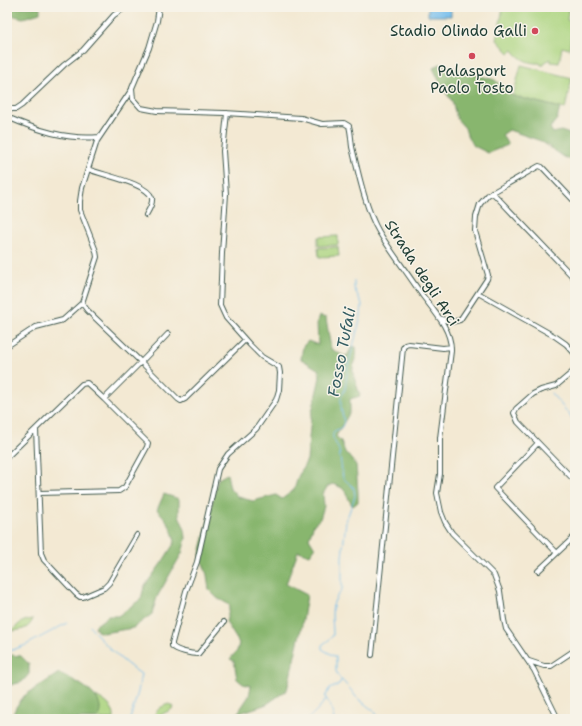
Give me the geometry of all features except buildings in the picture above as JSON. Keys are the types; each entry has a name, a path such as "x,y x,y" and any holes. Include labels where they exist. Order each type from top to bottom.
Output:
{"street":[{"path":"7,109 16,109 22,105 84,48 113,17 126,7"},
{"path":"7,346 36,328 62,321 82,302 97,257 96,249 80,206 82,188 94,148 99,137 113,119 132,88 149,48 158,19 159,7"},
{"name":"Strada degli Arci","path":"132,88 134,100 138,106 144,109 302,118 324,124 343,122 350,128 354,153 366,200 374,222 386,243 448,334 451,347 440,442 440,471 437,493 444,520 451,532 486,565 495,576 500,591 506,629 528,661 558,719"},
{"path":"224,622 198,654 175,649 172,645 185,596 197,562 218,469 228,454 256,429 278,395 279,368 259,355 245,340 224,315 220,304 226,194 223,151 227,113"},
{"path":"7,117 50,133 83,138 99,137"},
{"path":"438,318 450,322 459,321 466,313 488,276 476,236 475,222 485,197 539,166 542,167 575,202"},
{"path":"88,169 129,182 147,191 151,195 152,202 146,215"},
{"path":"492,192 575,279"},
{"path":"478,293 556,336 575,354"},
{"path":"82,302 86,309 178,399 182,400 245,340"},
{"path":"104,399 168,334"},
{"path":"372,655 403,348 405,345 409,344 443,348 451,347"},
{"path":"575,370 556,386 534,393 514,412 514,416 517,421 575,481"},
{"path":"7,457 83,383 88,384 148,443 148,447 125,487 119,491 39,493"},
{"path":"36,429 42,556 55,572 80,597 84,597 109,584 137,535"},
{"path":"538,443 495,488 557,553"},
{"path":"538,571 575,536"},
{"path":"528,661 544,666 551,666 575,650"}],"green space":[{"path":"7,7 40,7 40,13 23,18 7,14"},
{"name":"Stadio Olindo Galli","path":"503,7 569,7 567,20 574,23 569,49 562,47 559,63 551,62 551,59 545,62 544,65 541,65 540,63 532,63 525,60 518,56 513,50 509,53 497,40"},
{"path":"440,64 495,80 513,96 560,108 557,119 550,128 553,133 561,131 575,136 575,161 564,157 541,141 509,130 502,135 508,145 488,153 474,146 468,138 465,128 457,119 452,101 443,89 433,68"},
{"path":"521,65 572,78 565,109 513,96"},
{"path":"338,236 338,245 318,246 318,237"},
{"path":"338,247 339,256 319,257 318,248"},
{"path":"319,316 326,318 331,349 347,356 352,347 356,347 357,354 353,364 353,370 360,396 350,399 350,412 336,436 341,441 345,452 356,465 358,502 353,506 344,490 332,484 327,487 323,494 324,506 320,519 314,524 309,538 315,548 310,555 298,551 286,584 307,595 302,625 287,690 267,704 237,714 249,696 251,686 243,684 237,679 234,661 230,659 237,651 239,643 226,622 230,605 217,598 209,590 207,575 200,554 218,479 227,474 230,488 238,497 253,501 276,495 282,499 294,490 298,477 307,460 311,416 320,377 319,370 301,359 303,346 308,341 318,345 317,322"},
{"path":"164,494 179,499 179,515 185,530 186,538 182,553 157,597 152,614 133,628 103,633 97,631 95,626 108,616 118,616 141,599 144,587 175,542 169,524 157,510"},
{"path":"33,619 25,628 12,631 21,622"},
{"path":"11,655 21,656 29,664 29,674 22,682 7,686 7,657"},
{"path":"59,673 85,687 96,698 100,710 97,719 11,719 16,707 24,696"},
{"path":"96,696 111,708 114,719 97,719 100,708"},
{"path":"169,704 173,707 172,709 153,718 159,709"}],"water":[{"path":"428,7 451,7 451,16 428,16"}],"waterway":[{"name":"Fosso Tufali","path":"354,281 354,288 362,304 361,316 348,366 345,389 341,398 344,422 342,427 333,432 333,438 339,450 343,478 354,488 355,496 346,521 342,557 342,591 333,606 333,635 322,645 322,649 336,657 336,671 338,676 356,697 375,712 379,719"},
{"path":"551,393 569,414 575,424"},
{"path":"7,652 26,645 67,623"},
{"path":"90,626 101,640 127,664 141,674 138,692 130,719"},
{"path":"334,719 330,704 325,697 329,689 339,685 341,680"},
{"path":"308,719 326,699"}],"place":[{"name":"Stadio Olindo Galli","path":"535,31"},
{"name":"Palasport Paolo Tosto","path":"472,56"}]}
